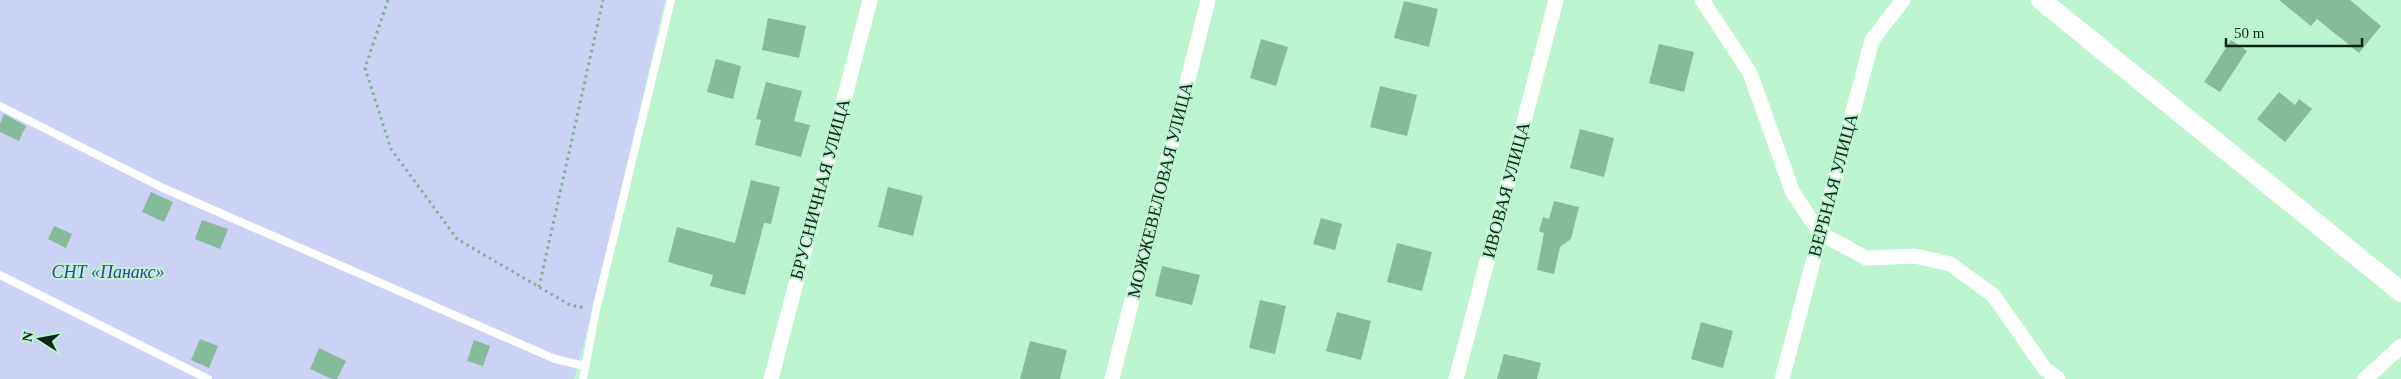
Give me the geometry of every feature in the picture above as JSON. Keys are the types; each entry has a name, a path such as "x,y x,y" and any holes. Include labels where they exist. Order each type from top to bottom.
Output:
{"street":[{"name":"БРУСНИЧНАЯ УЛИЦА","path":"771,379 870,0"},
{"name":"МОЖЖЕВЕЛОВАЯ УЛИЦА","path":"1112,379 1208,0"},
{"name":"ИВОВАЯ УЛИЦА","path":"1456,379 1556,0"},
{"path":"1702,0 1750,73 1793,193 1820,233 1866,258 1916,256 1950,264 1993,295 2046,369 2058,379"},
{"name":"ВЕРБНАЯ УЛИЦА","path":"1782,379 1872,40 1903,0"},
{"path":"2042,0 2401,292"},
{"path":"2365,379 2401,346"}],"lane":[{"path":"583,379 596,310 671,0"},
{"path":"0,106 163,188 554,359 585,366"},
{"path":"0,275 208,379"}],"path":[{"path":"388,0 365,68 391,149 457,239 570,305 596,310"},
{"path":"539,286 603,0"}],"green space":[{"name":"СНТ «Панакс»","path":"0,0 665,0 596,299 574,379 0,379"}],"building":[{"path":"2279,0 2350,0 2381,26 2359,53 2317,19 2311,26"},
{"path":"1404,1 1438,9 1429,47 1394,38"},
{"path":"768,18 806,26 799,58 762,50"},
{"path":"1261,39 1288,47 1276,86 1250,78"},
{"path":"2231,40 2247,51 2220,92 2204,82"},
{"path":"1659,44 1694,52 1684,92 1649,83"},
{"path":"716,59 741,66 733,99 707,92"},
{"path":"766,82 802,91 794,121 810,125 801,157 755,145 761,120 756,119"},
{"path":"1380,86 1417,95 1407,136 1370,127"},
{"path":"2279,92 2295,105 2299,99 2312,109 2285,142 2257,119"},
{"path":"4,114 26,126 19,141 0,132 0,124"},
{"path":"1580,129 1614,138 1604,177 1570,168"},
{"path":"751,180 780,187 771,224 764,223 745,295 710,286 713,275 668,262 677,227 735,243"},
{"path":"888,187 923,196 913,236 878,227"},
{"path":"151,192 173,202 164,222 142,212"},
{"path":"1554,201 1579,207 1571,239 1560,247 1554,274 1537,270 1544,233 1539,231 1543,217 1549,219"},
{"path":"1321,218 1342,224 1335,250 1313,244"},
{"path":"202,220 228,229 220,249 195,239"},
{"path":"54,226 72,234 66,248 48,239"},
{"path":"1397,243 1432,252 1422,291 1387,282"},
{"path":"1162,266 1200,275 1192,305 1155,296"},
{"path":"1260,300 1286,306 1275,354 1249,348"},
{"path":"1337,312 1371,321 1361,360 1326,351"},
{"path":"1701,322 1733,331 1723,368 1691,359"},
{"path":"200,339 218,346 209,368 191,360"},
{"path":"474,340 490,346 483,366 467,361"},
{"path":"1030,341 1067,350 1060,379 1020,379"},
{"path":"319,348 346,361 337,379 332,379 310,369"},
{"path":"1504,354 1541,363 1537,379 1497,379"}]}
